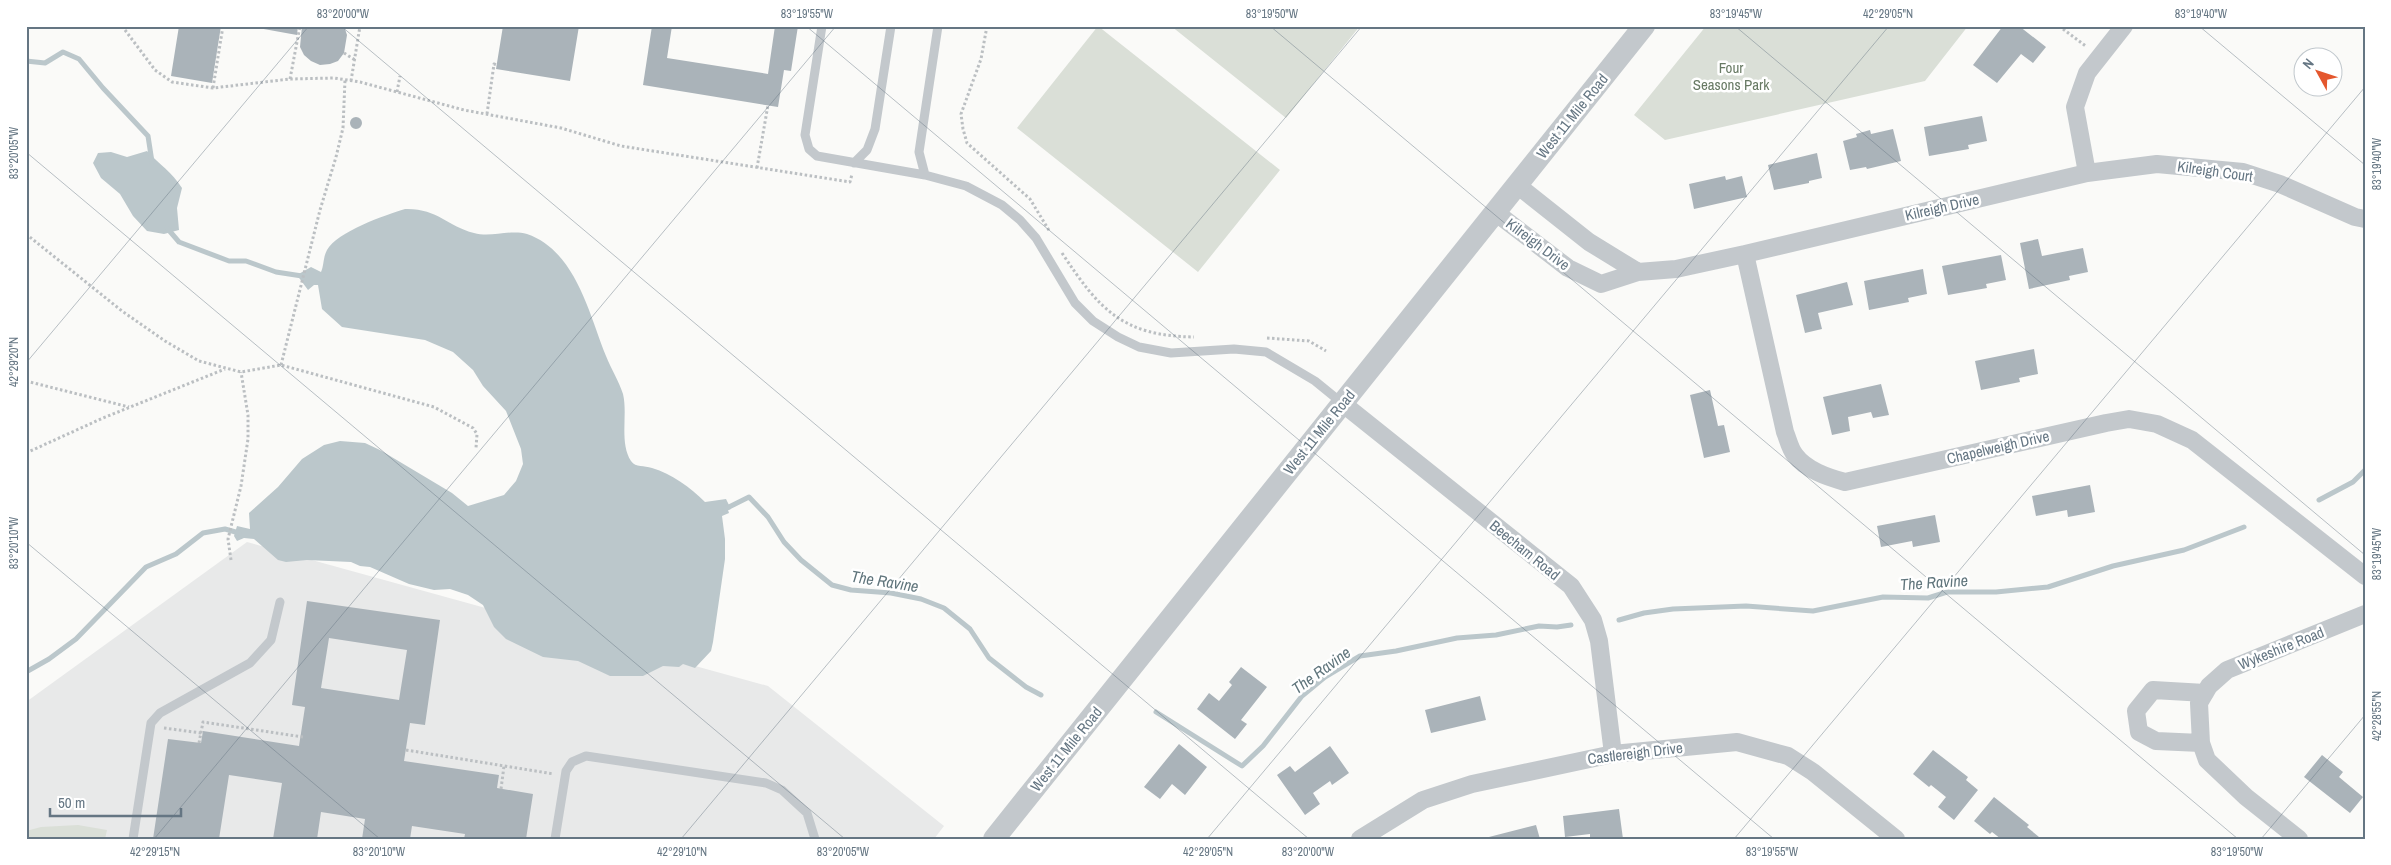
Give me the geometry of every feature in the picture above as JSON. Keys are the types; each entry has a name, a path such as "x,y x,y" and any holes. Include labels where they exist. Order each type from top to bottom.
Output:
{"street":[{"name":"West 11 Mile Road","path":"994,839 1644,26"},
{"path":"2087,173 2075,107 2087,73 2124,26"},
{"name":"Kilreigh Court","path":"2087,173 2158,164 2243,172 2280,184 2355,218 2365,219"},
{"name":"Kilreigh Drive","path":"1496,212 1568,268 1601,284 1638,272 1676,269 1745,254 2087,173"},
{"path":"1517,185 1588,242 1638,272"},
{"name":"Chapelweigh Drive","path":"1745,254 1785,432 1794,454 1810,468 1830,478 1845,482 2106,423 2129,419 2158,424 2192,440 2365,576"},
{"name":"Beecham Road","path":"1342,403 1571,586 1593,620 1599,641 1612,754"},
{"name":"Wykeshire Road","path":"2205,693 2209,686 2228,670 2365,614"},
{"path":"2201,743 2156,741 2139,732 2136,711 2153,690 2205,693 2199,703 2201,743 2207,760 2299,839"},
{"name":"Castlereigh Drive","path":"1360,839 1424,800 1511,775 1612,754 1736,742 1788,756 1813,772 1896,839"}],"lane":[{"path":"822,26 805,135 809,149 817,156 925,175 966,186 1002,205 1020,220 1036,238 1075,304 1093,321 1118,337 1139,347 1171,353 1234,349 1266,352 1315,381 1342,403"},
{"path":"854,163 867,150 875,129 891,26"},
{"path":"925,175 919,152 938,26"},
{"path":"133,839 151,726 160,713 250,663 271,640 280,602"},
{"path":"555,839 565,775 572,762 586,756 766,783 782,790 807,813 815,839"}],"path":[{"path":"122,26 154,70 172,82 213,88 290,79 345,80 464,110 561,128 621,146 850,182"},
{"path":"213,88 223,26"},
{"path":"290,79 300,26"},
{"path":"351,81 360,26"},
{"path":"987,26 981,59 961,114 967,143 1030,199 1053,237"},
{"path":"2060,26 2100,58"},
{"path":"344,53 354,60"},
{"path":"487,114 494,64 497,65"},
{"path":"397,92 400,76"},
{"path":"281,365 306,263 336,157 342,128 345,80"},
{"path":"757,168 768,105"},
{"path":"26,234 122,311 164,341 199,361 242,372 281,365 434,407 473,428 477,434 476,448"},
{"path":"1057,245 1085,288 1113,316 1130,325 1152,332 1197,337"},
{"path":"1258,337 1309,341 1326,351"},
{"path":"26,453 225,369"},
{"path":"230,560 228,539 248,439 248,415 242,372"},
{"path":"26,381 130,408"},
{"path":"199,743 203,722 302,737"},
{"path":"151,726 201,733"},
{"path":"406,750 565,775"},
{"path":"502,789 504,766"}],"shaded area":[{"path":"147,151 170,173 182,188 177,208 179,230 164,234 147,231 133,216 120,194 101,178 93,163 98,153 111,152 127,157"},
{"path":"405,209 416,209 434,214 474,233 487,235 514,232 527,234 544,242 558,254 569,269 586,303 623,394 625,445 631,461 635,465 652,468 674,477 705,502 726,499 731,509 728,510 729,513 722,516 725,559 713,642 711,651 695,668 683,664 679,667 663,666 643,676 610,676 578,661 543,657 506,639 494,627 483,605 468,595 450,589 434,590 409,584 370,567 360,566 351,562 307,560 286,562 278,560 254,539 244,538 237,541 234,536 237,526 250,529 249,513 278,487 302,459 324,445 340,441 365,443 380,450 452,493 468,506 504,495 516,481 523,464 521,449 506,411 483,386 473,370 453,352 425,340 342,327 322,309 318,285 314,285 308,290 297,275 311,267 321,272 327,250 332,243 362,225"},
{"path":"247,542 768,686 944,826 934,839 26,839 26,702"}],"green space":[{"path":"1098,26 1280,170 1198,272 1017,128"},
{"path":"1171,26 1360,26 1286,118"},
{"name":"Four Seasons Park","path":"1706,26 1968,26 1925,81 1665,140 1634,115"},
{"path":"78,825 107,830 105,839 26,839 26,831 41,827"}],"building":[{"path":"179,26 221,26 212,83 171,76"},
{"path":"247,26 298,26 297,35"},
{"path":"302,26 344,26 347,35 344,53 338,61 320,65 304,55 300,47"},
{"path":"503,26 579,26 570,81 496,69"},
{"path":"652,26 672,26 667,58 768,74 775,26 798,26 791,71 784,70 778,107 643,85"},
{"path":"2003,26 2019,26 2046,47 2033,63 2021,54 1997,83 1973,65"},
{"path":"1982,116 1987,141 1968,145 1969,149 1929,156 1924,127"},
{"path":"354,117 358,117 362,123 358,129 354,129 350,125 350,121"},
{"path":"1893,129 1901,161 1867,169 1866,167 1850,170 1843,141 1857,137 1856,134 1870,130 1871,134"},
{"path":"1817,153 1822,178 1809,181 1809,183 1774,190 1768,165"},
{"path":"1725,176 1726,180 1742,176 1747,197 1694,209 1689,184"},
{"path":"2038,239 2042,256 2083,248 2088,272 2069,276 2070,280 2029,289 2020,243"},
{"path":"2001,255 2006,280 1986,284 1987,288 1948,295 1942,266"},
{"path":"1923,269 1927,294 1908,298 1909,302 1869,310 1864,281"},
{"path":"1847,282 1853,305 1818,313 1822,329 1805,333 1796,295"},
{"path":"2034,349 2038,374 2019,378 2020,382 1981,390 1975,361"},
{"path":"1881,384 1889,415 1873,418 1871,412 1848,417 1850,431 1832,435 1823,397"},
{"path":"1710,390 1718,426 1724,425 1730,452 1704,458 1690,395"},
{"path":"2090,485 2095,512 2068,517 2067,510 2036,516 2032,496"},
{"path":"1935,515 1940,542 1913,547 1912,541 1881,547 1877,526"},
{"path":"307,601 440,620 425,725 410,723 404,761 499,775 497,788 533,794 526,839 464,839 465,834 412,826 410,839 362,839 365,819 321,812 317,839 273,839 282,783 229,775 219,839 153,839 168,739 201,743 203,731 299,746 305,707 292,705","holes":["329,638 407,650 399,700 321,688"]},
{"path":"1241,667 1267,687 1241,720 1247,724 1235,739 1197,709 1209,693 1219,701 1232,685 1229,682"},
{"path":"1480,696 1486,720 1431,733 1425,710"},
{"path":"1179,744 1207,767 1185,795 1172,784 1160,799 1144,787"},
{"path":"1330,746 1349,773 1332,785 1330,781 1313,793 1320,804 1305,815 1277,775 1290,766 1295,772"},
{"path":"1933,750 1968,777 1966,780 1978,790 1954,820 1938,807 1946,797 1931,785 1929,787 1913,774"},
{"path":"2322,755 2343,772 2339,777 2363,797 2350,813 2304,777"},
{"path":"1994,797 2029,825 2027,827 2039,837 2038,839 2001,839 1992,832 1990,834 1974,821"},
{"path":"1619,809 1623,839 1590,839 1590,834 1565,837 1563,816"},
{"path":"1536,825 1540,839 1485,839 1485,838"}],"waterway":[{"path":"26,61 45,63 63,52 79,59 148,136 152,162"},
{"path":"167,228 179,242 229,261 246,261 276,272 302,276"},
{"name":"The Ravine","path":"2319,500 2353,482 2365,470"},
{"name":"The Ravine","path":"725,509 749,497 768,517 784,542 801,560 832,585 851,590 891,593 921,599 944,608 970,629 989,658 1026,687 1041,695"},
{"name":"The Ravine","path":"1619,620 1644,613 1673,609 1746,606 1813,611 1883,597 1928,598 1947,592 1996,592 2048,587 2113,566 2184,550 2244,527"},
{"path":"26,672 49,659 76,639 146,567 176,554 203,533 225,529 239,533"},
{"name":"The Ravine","path":"1156,712 1242,766 1263,746 1302,696 1325,677 1360,656 1396,651 1457,638 1496,635 1539,626 1557,627 1571,625"}]}
